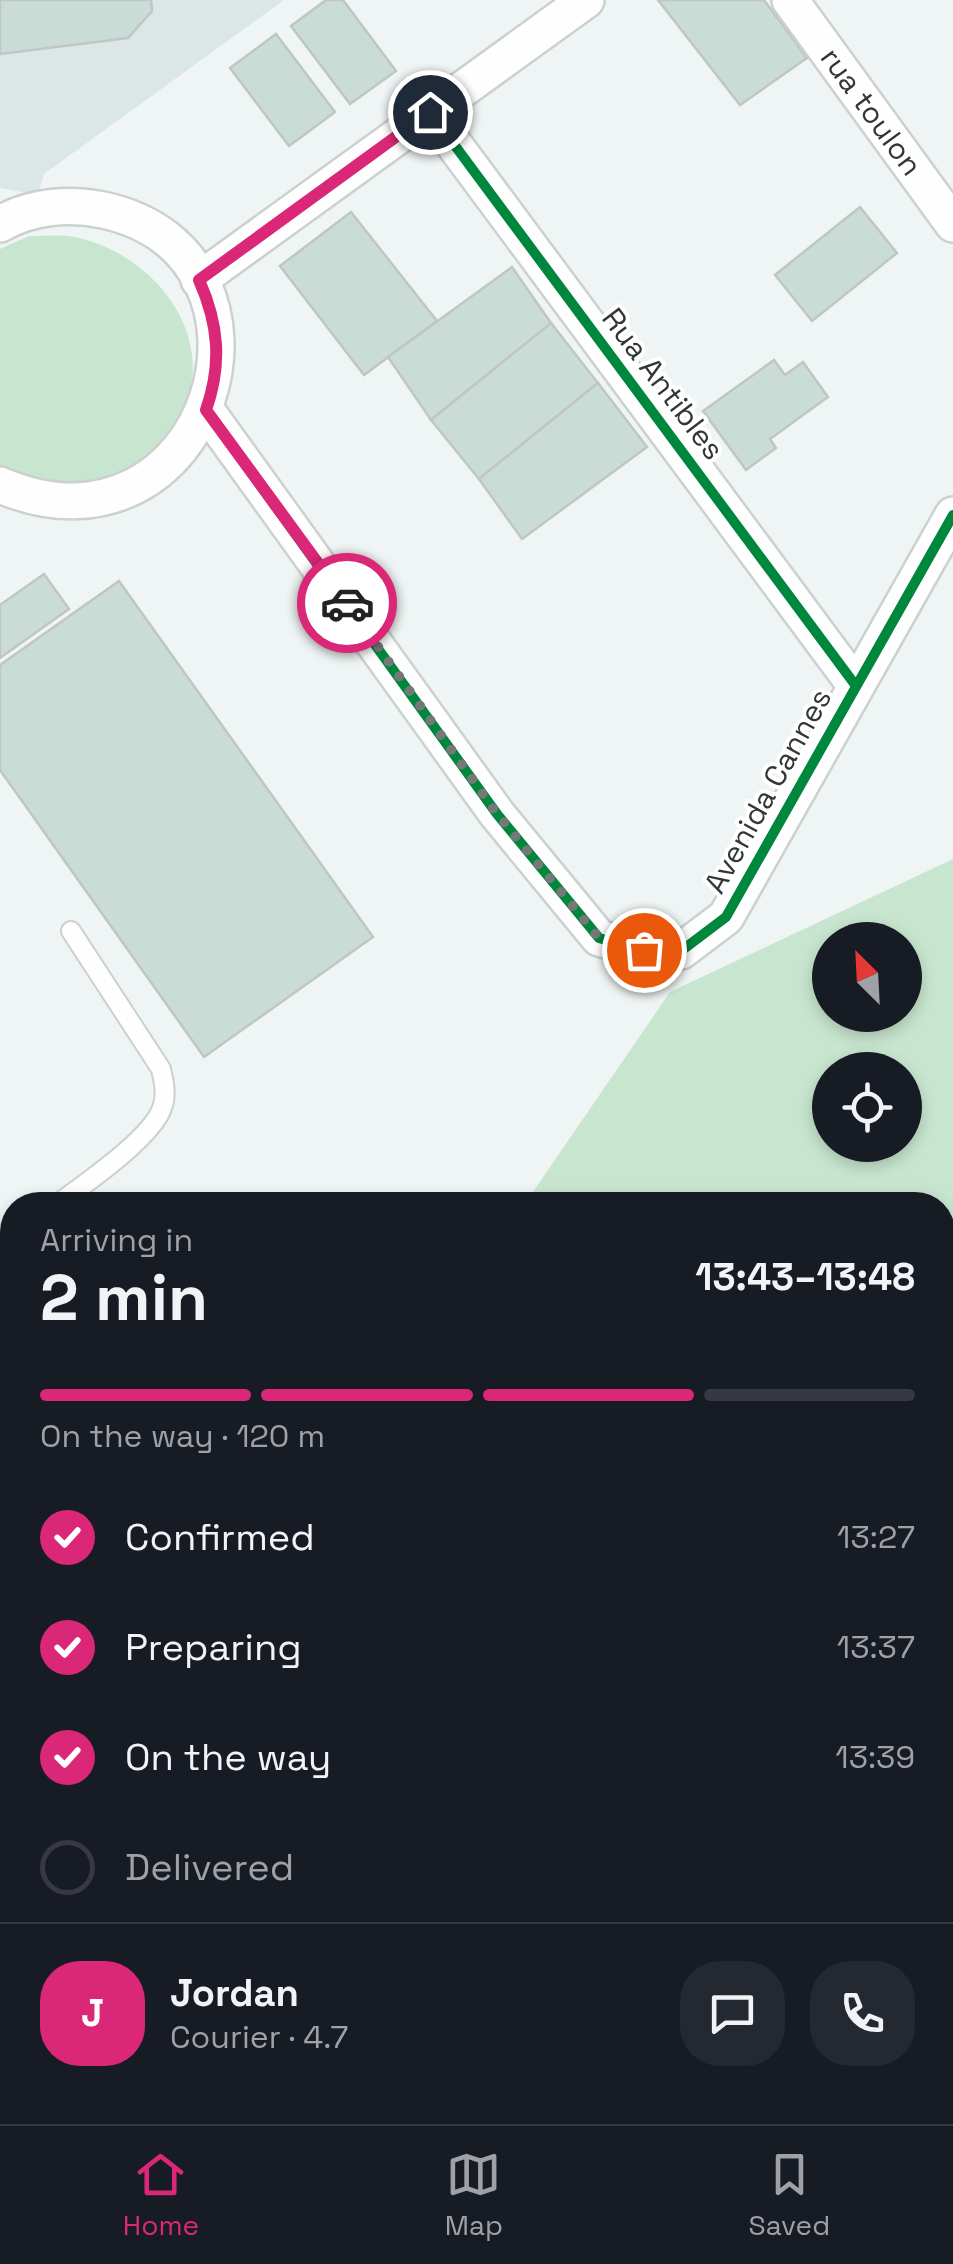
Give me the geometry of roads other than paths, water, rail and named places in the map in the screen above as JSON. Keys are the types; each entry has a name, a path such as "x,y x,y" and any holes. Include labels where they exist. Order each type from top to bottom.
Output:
{"street":[{"path":"199,280 586,0"},
{"name":"rua toulon","path":"790,0 953,224"},
{"name":"Rua Antibles","path":"430,112 856,686"},
{"path":"0,224 61,206 116,213 164,239 199,280 216,333 218,361 206,410 174,457 131,488 92,499 52,501 0,485"},
{"name":"Avenida Cannes","path":"206,410 497,814 599,938 644,950 681,950 726,917 953,515"}],"lane":[{"path":"70,931 161,1069 166,1088 162,1110 148,1130 72,1192"}]}
